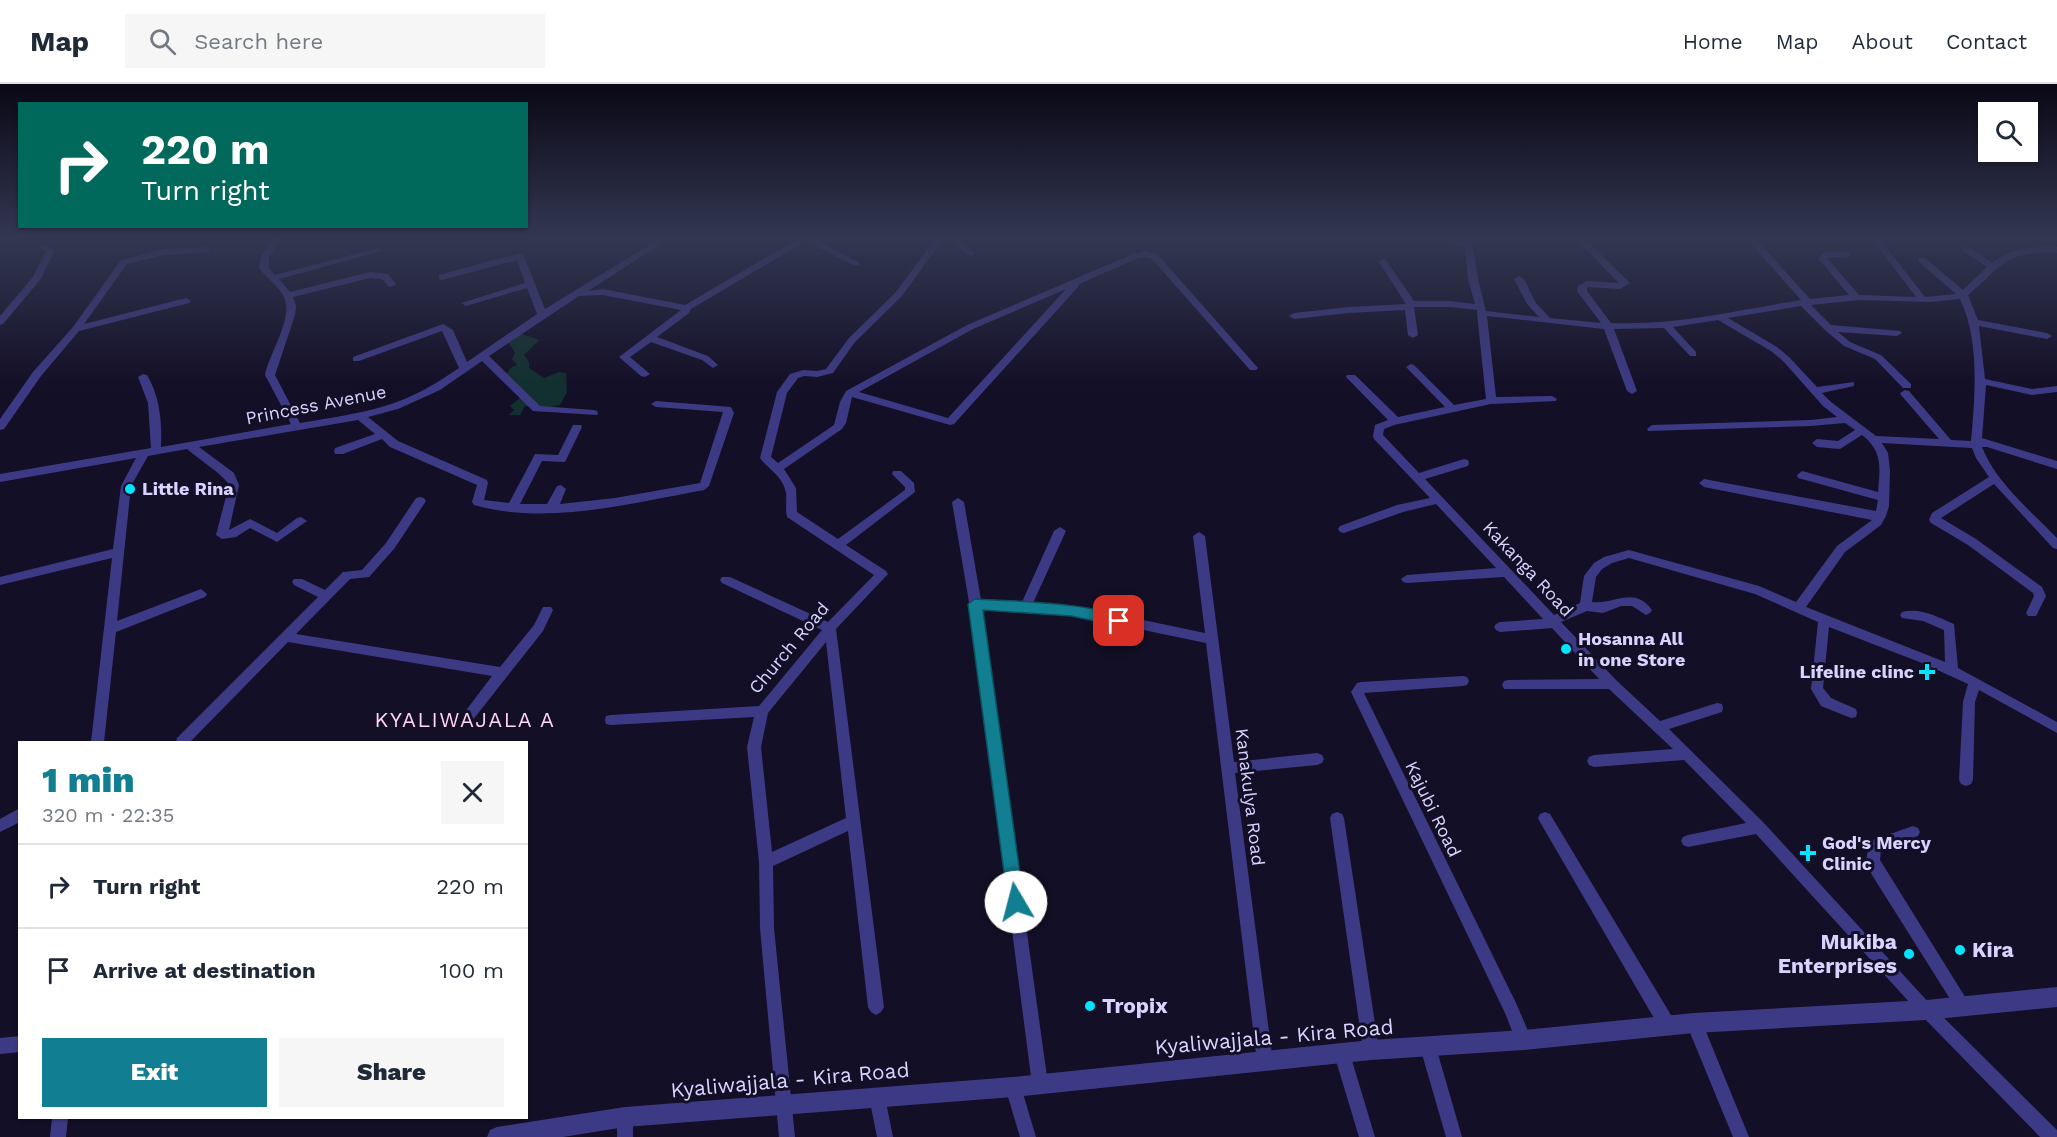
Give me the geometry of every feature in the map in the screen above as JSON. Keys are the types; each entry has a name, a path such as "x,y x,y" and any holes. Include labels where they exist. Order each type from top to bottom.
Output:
{"street":[{"path":"0,322 29,288"},
{"path":"0,427 105,288"},
{"path":"282,288 291,301 289,320 270,375 296,425"},
{"path":"288,295 316,288"},
{"path":"466,303 517,288"},
{"path":"532,288 542,315"},
{"name":"Princess Avenue","path":"0,478 296,425 360,416 411,400 436,387 542,315 587,288"},
{"path":"645,374 624,357 686,311 686,308 721,288"},
{"name":"Church Road","path":"787,1137 786,1105 767,928 766,861 754,747 762,711 830,628 882,574 791,514 793,498 791,485 778,468 765,458 782,392 794,376 829,371 852,340 903,288"},
{"path":"778,468 842,422 843,400 850,393 970,327 1061,288"},
{"path":"850,393 950,422 1072,288"},
{"path":"1182,288 1252,368"},
{"path":"1399,288 1410,305 1413,335"},
{"path":"1477,288 1491,401"},
{"path":"1524,288 1532,304 1548,320"},
{"path":"1583,288 1584,293 1608,326 1632,391"},
{"path":"1793,288 1828,328 1847,344 1878,357 1948,443"},
{"path":"1841,288 1845,298"},
{"path":"1848,288 1857,298"},
{"path":"1914,288 1923,300"},
{"path":"1955,288 1964,296 1974,322 1981,381 1981,458 1995,478 2057,545"},
{"path":"1294,316 1410,305 1450,304 1548,320 1608,326 1666,325 1845,298 1923,300 1964,296 1971,288"},
{"path":"576,295 603,292 686,308"},
{"path":"76,329 186,302"},
{"path":"1721,318 1774,349 1796,367 1827,404 1874,439 1883,453 1885,470 1880,516 1867,532 1841,549 1798,609"},
{"path":"1974,322 2046,336"},
{"path":"1666,325 1693,354"},
{"path":"356,358 443,327 448,330 464,368"},
{"path":"1828,328 1897,333"},
{"path":"650,338 705,358 713,365"},
{"path":"482,356 494,365 537,409 592,413"},
{"path":"1411,367 1451,408"},
{"path":"1351,376 1396,421 1491,401 1552,399"},
{"path":"97,741 126,486 150,452 157,423 148,385 143,377"},
{"path":"1981,381 2032,392 2057,389"},
{"path":"1815,391 1850,384"},
{"path":"360,416 394,444 483,483 478,502 552,509 590,507 704,486 729,413 727,409 656,404"},
{"path":"1652,429 1811,423 1846,418"},
{"name":"Kakanga Road","path":"1396,421 1379,427 1378,436 1612,684 1759,826 1926,1010 2052,1137"},
{"path":"513,507 539,458 561,459 577,427"},
{"path":"1817,443 1840,445 1863,430"},
{"path":"339,451 383,435"},
{"path":"1874,439 1980,443 2057,465"},
{"path":"189,445 230,476 234,485 222,535 232,534 250,523 277,538 301,521"},
{"path":"1417,477 1464,463"},
{"path":"839,544 910,492 910,486 897,474"},
{"path":"1802,475 1883,497"},
{"path":"1995,478 1936,516 1935,520 1972,542 2038,590 2040,596 2032,613"},
{"path":"1704,483 1880,516"},
{"path":"552,509 561,489"},
{"path":"1344,529 1389,511 1438,500"},
{"path":"183,741 347,575 365,574 390,546 420,501"},
{"path":"958,502 975,604 1041,1084"},
{"path":"1026,606 1060,531"},
{"name":"Kanakulya Road","path":"1199,536 1265,1062"},
{"path":"0,581 118,552"},
{"path":"1586,606 1590,576 1598,566 1608,560 1629,554 1648,558 1759,591 1824,620 1952,670 2057,728"},
{"path":"1407,579 1506,572"},
{"path":"726,579 830,628 876,1007"},
{"path":"298,582 326,596"},
{"path":"110,629 201,594"},
{"path":"1500,627 1553,622 1586,606 1603,608 1620,600 1628,601 1646,610"},
{"path":"975,604 1071,610 1212,639"},
{"path":"467,717 539,628 547,610"},
{"path":"1906,615 1924,616 1950,627 1952,670"},
{"path":"1824,620 1817,689 1826,702 1851,713"},
{"path":"286,637 503,673"},
{"name":"Kajubi Road","path":"1462,681 1361,687 1357,692 1511,1008 1524,1040"},
{"path":"1966,780 1969,702 1975,682"},
{"path":"1508,684 1612,684"},
{"path":"1659,727 1717,708"},
{"path":"611,720 762,711"},
{"path":"1594,761 1687,754"},
{"path":"1228,768 1317,759"},
{"path":"0,828 18,815"},
{"path":"1338,818 1371,1050"},
{"path":"1545,818 1668,1026"},
{"path":"766,861 852,822"},
{"path":"1688,841 1759,826"},
{"path":"1913,832 1880,842 1875,846 1873,860 1888,888 1962,1005"},
{"name":"Kyaliwajjala - Kira Road","path":"496,1137 625,1127 786,1105 1013,1087 1371,1050 1524,1040 1694,1023 1926,1010 2057,997"},
{"path":"1694,1023 1741,1137"},
{"path":"0,1046 18,1044"},
{"path":"1428,1047 1454,1137"},
{"path":"1342,1054 1367,1137"},
{"path":"1013,1087 1028,1137"},
{"path":"877,1097 885,1137"},
{"path":"58,1137 60,1119"}],"green space":[{"path":"520,333 539,340 524,355 529,362 529,368 544,378 559,372 566,373 567,392 560,405 525,406 520,415 509,415 514,410 510,406 521,397 505,377 510,368 517,365 512,359 515,353 507,340"}],"place":[{"name":"Little Rina","path":"130,489"},
{"name":"Hosanna All in one Store","path":"1566,649"},
{"name":"Lifeline clinc","path":"1927,672"},
{"name":"God's Mercy Clinic","path":"1808,853"},
{"name":"Kira","path":"1960,950"},
{"name":"Mukiba Enterprises","path":"1909,954"},
{"name":"Tropix","path":"1090,1006"}],"district":[{"name":"KYALIWAJALA A","path":"465,720"}],"route":[{"path":"1016,902 975,604 1071,610 1119,621"}]}
